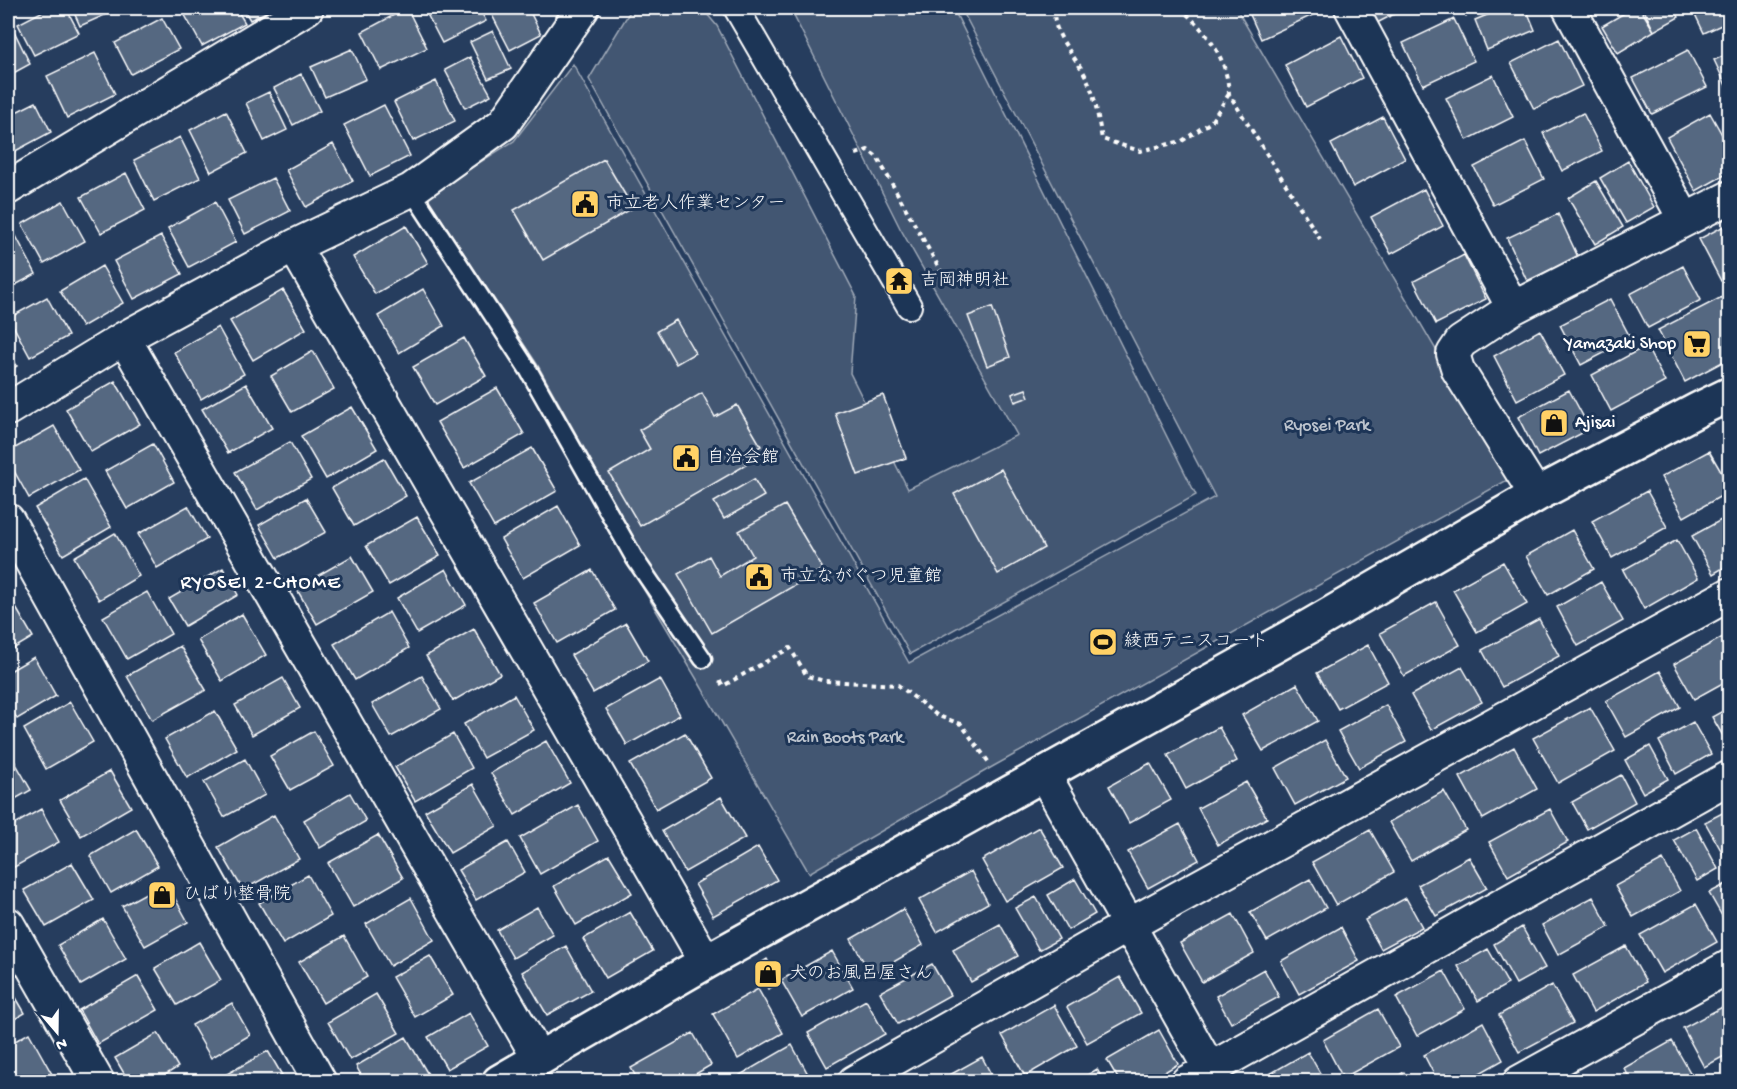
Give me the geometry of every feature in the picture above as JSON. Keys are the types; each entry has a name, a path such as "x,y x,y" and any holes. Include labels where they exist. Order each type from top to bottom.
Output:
{"street":[{"path":"8,188 307,8"},
{"path":"8,409 124,339 294,246 411,190 503,124 583,8"},
{"path":"736,8 909,306"},
{"path":"1351,8 1513,308"},
{"path":"1569,8 1685,220"},
{"path":"1536,495 1458,370 1453,354 1461,342 1513,308 1730,197"},
{"path":"294,246 706,962"},
{"path":"124,339 539,1059"},
{"path":"500,1082 706,962 1310,626 1536,495 1699,409 1728,400"},
{"path":"8,519 320,1082"},
{"path":"855,1082 1129,925 1730,594"},
{"path":"1044,774 1129,925 1204,1077 1730,777"},
{"path":"8,924 98,1082"},
{"path":"1519,1082 1730,966"}],"lane":[{"path":"411,190 529,371 635,559 703,659"}],"path":[{"path":"1055,8 1053,16 1059,36 1087,79 1096,106 1102,139 1140,151 1182,141 1211,122 1229,94"},
{"path":"1180,8 1197,23 1217,49 1228,76 1229,94 1320,239"},
{"path":"826,163 868,150 877,157 948,282"},
{"path":"703,659 723,686 790,648 807,676 825,681 898,685 938,716 961,724 992,767"}],"green space":[{"name":"吉岡神明社","path":"632,8 702,8 717,26 856,296 850,373 908,489 1017,435 900,228 792,8 953,8 1196,495 910,654 589,79"},
{"name":"Ryosei Park","path":"961,8 1236,8 1511,478 992,767 809,873 628,563 643,554 537,364 426,196 514,141 573,64 909,663 1215,497"}],"building":[{"path":"49,8 66,8 79,33 34,55 18,24"},
{"path":"72,8 112,8 114,11 80,26"},
{"path":"181,8 236,8 245,23 202,46"},
{"path":"243,8 274,8 250,20"},
{"path":"407,8 427,48 381,70 362,32"},
{"path":"440,8 479,8 486,21 442,43 427,14"},
{"path":"501,8 528,8 541,34 510,50 491,13"},
{"path":"1247,8 1312,8 1315,14 1261,39"},
{"path":"1369,8 1406,8 1377,23"},
{"path":"1462,8 1481,8 1466,16"},
{"path":"1504,8 1526,8 1535,30 1487,50 1475,20"},
{"path":"1633,8 1640,8 1654,31 1618,53 1602,26"},
{"path":"1643,8 1674,8 1679,17 1654,31"},
{"path":"1692,8 1730,8 1730,21 1704,33"},
{"path":"162,18 179,49 131,74 115,43"},
{"path":"1454,19 1474,61 1423,85 1403,43"},
{"path":"493,31 511,69 488,79 470,42"},
{"path":"15,33 30,64 8,76 8,36"},
{"path":"1341,36 1362,78 1306,107 1285,65"},
{"path":"1559,39 1582,86 1534,109 1511,63"},
{"path":"352,49 366,79 325,97 311,67"},
{"path":"1688,50 1707,87 1652,114 1633,78"},
{"path":"95,53 115,94 67,118 47,76"},
{"path":"1730,53 1730,94 1714,60"},
{"path":"470,57 491,95 465,108 445,70"},
{"path":"301,74 320,111 293,125 274,88"},
{"path":"1493,75 1513,117 1467,140 1446,98"},
{"path":"436,81 455,121 413,141 394,102"},
{"path":"269,92 287,130 264,141 246,103"},
{"path":"36,102 51,132 8,155 8,116"},
{"path":"384,105 410,156 370,176 344,125"},
{"path":"226,111 247,153 211,172 190,130"},
{"path":"1583,113 1602,151 1562,171 1543,133"},
{"path":"1710,113 1730,149 1730,172 1696,191 1667,137"},
{"path":"1383,117 1405,159 1353,187 1331,144"},
{"path":"180,137 200,178 154,201 134,160"},
{"path":"1525,141 1544,179 1493,205 1474,167"},
{"path":"333,144 353,181 306,207 286,170"},
{"path":"604,159 633,208 543,260 514,210"},
{"path":"1628,161 1654,207 1626,223 1600,178"},
{"path":"126,173 145,210 101,233 81,197"},
{"path":"273,178 290,211 245,234 228,200"},
{"path":"1596,181 1623,227 1595,244 1568,198"},
{"path":"1424,189 1443,226 1391,254 1371,217"},
{"path":"63,201 85,241 44,264 22,224"},
{"path":"215,202 236,242 189,267 168,228"},
{"path":"1558,214 1578,257 1527,281 1507,238"},
{"path":"1726,225 1730,232 1730,277 1721,281 1699,239"},
{"path":"406,226 428,263 375,294 353,257"},
{"path":"16,236 36,274 8,289 8,240"},
{"path":"161,236 182,274 134,299 114,261"},
{"path":"1464,255 1486,299 1436,324 1414,281"},
{"path":"102,266 123,303 82,327 60,291"},
{"path":"1683,266 1701,300 1648,328 1630,294"},
{"path":"423,289 444,326 399,353 378,316"},
{"path":"283,290 306,329 253,360 230,321"},
{"path":"47,297 68,336 30,357 9,318"},
{"name":"Yamazaki Shop","path":"1722,297 1730,311 1730,358 1685,382 1658,330"},
{"path":"1610,299 1631,339 1581,365 1560,325"},
{"path":"992,307 1010,357 987,366 968,316"},
{"path":"676,320 695,353 676,364 657,331"},
{"path":"218,327 244,374 201,399 174,352"},
{"path":"1540,330 1564,375 1517,400 1494,356"},
{"path":"464,338 486,376 435,405 413,367"},
{"path":"1646,346 1665,382 1611,411 1592,375"},
{"path":"8,350 17,366 8,371"},
{"path":"313,351 334,389 292,412 271,376"},
{"path":"115,381 140,424 91,452 66,409"},
{"path":"246,384 272,428 228,453 202,409"},
{"path":"497,388 524,434 464,468 437,422"},
{"path":"1026,389 1029,397 1015,402 1012,394"},
{"name":"Ajisai","path":"1569,390 1590,429 1538,456 1518,417"},
{"path":"702,393 715,417 737,405 761,446 742,457 746,465 640,526 609,473 650,449 639,430"},
{"path":"883,395 906,458 858,475 835,413"},
{"path":"352,407 377,449 326,479 301,436"},
{"path":"54,426 79,470 29,498 8,460 8,452"},
{"path":"290,442 311,479 257,510 235,472"},
{"path":"153,444 174,482 127,509 105,471"},
{"path":"532,448 557,491 494,527 469,483"},
{"path":"1709,451 1730,487 1730,491 1684,517 1661,477"},
{"path":"384,458 406,496 354,526 332,488"},
{"path":"1001,469 1044,548 998,574 954,494"},
{"path":"84,479 111,527 63,555 35,508"},
{"path":"754,479 764,496 724,519 714,502"},
{"path":"1647,491 1667,527 1612,558 1592,521"},
{"path":"306,498 326,532 278,558 259,525"},
{"path":"785,505 823,569 712,633 678,574 709,556 720,576 753,556 739,531"},
{"path":"188,506 207,539 157,568 138,534"},
{"path":"558,506 580,545 523,578 501,539"},
{"path":"1730,515 1730,564 1713,574 1692,536"},
{"path":"417,517 440,556 389,585 366,546"},
{"path":"1572,530 1594,569 1548,595 1526,556"},
{"path":"115,533 139,576 99,600 74,557"},
{"path":"1677,540 1698,578 1644,609 1623,570"},
{"path":"352,556 373,592 317,624 296,588"},
{"path":"1503,562 1527,604 1477,632 1453,590"},
{"path":"223,568 238,595 185,626 169,599"},
{"path":"446,569 466,605 417,633 397,598"},
{"path":"592,570 615,610 557,643 534,603"},
{"path":"1601,582 1623,621 1578,646 1557,607"},
{"path":"147,592 171,634 127,659 103,617"},
{"path":"8,594 33,637 8,652"},
{"path":"1436,602 1460,645 1404,676 1380,633"},
{"path":"389,612 409,648 355,680 334,644"},
{"path":"242,614 266,655 222,681 198,640"},
{"path":"1539,619 1559,656 1502,687 1482,650"},
{"path":"626,623 648,661 593,693 571,655"},
{"path":"474,629 500,674 453,701 426,656"},
{"path":"1730,633 1730,679 1694,699 1674,664"},
{"path":"1368,645 1388,682 1338,709 1317,673"},
{"path":"180,646 206,690 152,720 127,676"},
{"path":"34,657 56,696 17,719 8,702 8,672"},
{"path":"1462,667 1482,702 1431,730 1411,695"},
{"path":"1660,671 1680,707 1626,737 1606,701"},
{"path":"422,676 441,709 391,737 372,704"},
{"path":"283,678 300,708 252,735 235,705"},
{"path":"660,679 680,715 627,745 606,709"},
{"path":"1297,684 1318,721 1263,751 1242,715"},
{"path":"514,695 534,730 483,758 464,724"},
{"path":"70,702 93,742 46,769 24,729"},
{"path":"1386,705 1406,742 1359,768 1338,731"},
{"path":"1590,707 1615,751 1558,783 1533,738"},
{"path":"1730,707 1730,748 1712,717"},
{"path":"215,711 237,749 187,778 165,739"},
{"path":"1693,722 1711,754 1676,774 1659,741"},
{"path":"1219,727 1237,761 1186,789 1168,755"},
{"path":"314,731 334,766 290,790 270,756"},
{"path":"685,733 711,778 656,809 630,764"},
{"path":"453,734 472,768 415,801 395,767"},
{"path":"1325,740 1346,777 1295,805 1275,768"},
{"path":"546,741 570,783 515,815 491,773"},
{"path":"1650,746 1668,779 1643,793 1625,760"},
{"path":"1514,747 1537,789 1483,819 1460,777"},
{"path":"8,750 31,790 8,803"},
{"path":"245,759 265,795 224,817 204,782"},
{"path":"1150,763 1171,800 1129,823 1109,786"},
{"path":"110,771 131,807 81,836 60,800"},
{"path":"1621,775 1635,802 1587,829 1572,802"},
{"path":"1246,782 1267,818 1218,845 1198,808"},
{"path":"473,784 497,826 450,853 425,811"},
{"path":"1444,791 1466,830 1411,861 1389,822"},
{"path":"350,793 366,821 320,848 304,820"},
{"path":"721,797 745,838 685,872 662,831"},
{"path":"578,805 598,841 540,874 520,838"},
{"path":"41,809 59,842 9,870 8,828"},
{"path":"1550,809 1568,842 1508,876 1489,842"},
{"path":"1730,809 1730,866 1705,822"},
{"path":"274,815 299,859 243,890 218,847"},
{"path":"1180,824 1199,860 1148,888 1128,852"},
{"path":"1039,827 1063,868 1005,901 982,860"},
{"path":"1696,828 1718,869 1697,881 1674,840"},
{"path":"136,829 158,866 111,893 90,856"},
{"path":"1370,830 1394,872 1336,905 1312,862"},
{"path":"378,835 403,878 353,907 328,863"},
{"path":"508,842 525,872 476,900 458,870"},
{"path":"758,847 777,880 713,916 695,884"},
{"path":"609,855 632,893 576,925 554,886"},
{"path":"1469,857 1487,888 1436,916 1418,885"},
{"path":"1663,860 1680,891 1633,917 1615,886"},
{"path":"72,863 94,900 46,927 24,890"},
{"path":"971,871 988,903 937,932 919,900"},
{"path":"308,875 331,916 283,944 259,903"},
{"path":"1075,879 1095,914 1068,930 1048,895"},
{"path":"1310,879 1326,908 1267,941 1250,912"},
{"path":"166,882 188,922 145,946 122,906"},
{"path":"1730,882 1730,930 1709,893"},
{"path":"1036,897 1059,939 1039,950 1015,908"},
{"path":"1593,897 1609,927 1558,955 1542,925"},
{"path":"411,898 434,940 390,966 366,924"},
{"path":"1406,898 1422,927 1381,949 1365,920"},
{"path":"1696,904 1717,942 1662,973 1640,935"},
{"path":"537,907 553,935 513,958 497,930"},
{"path":"903,909 923,945 871,975 851,939"},
{"path":"630,912 653,951 606,978 583,939"},
{"path":"1233,914 1254,953 1202,982 1180,943"},
{"path":"103,919 126,959 81,985 58,945"},
{"path":"1000,924 1018,956 971,982 953,950"},
{"path":"1341,927 1359,961 1299,994 1281,961"},
{"path":"1522,927 1545,968 1516,984 1494,944"},
{"path":"344,936 367,977 323,1003 299,962"},
{"path":"199,942 221,980 177,1005 155,968"},
{"path":"566,946 591,991 547,1015 522,972"},
{"path":"1626,946 1646,982 1593,1012 1573,975"},
{"path":"1488,949 1508,984 1478,1001 1458,966"},
{"path":"832,951 853,988 802,1017 781,980"},
{"path":"430,956 453,995 415,1017 392,977"},
{"name":"犬のお風呂屋さん","path":"767,959 780,983 768,989 756,966"},
{"path":"932,964 950,995 898,1024 880,992"},
{"path":"1264,969 1279,997 1231,1023 1216,996"},
{"path":"1444,971 1465,1009 1417,1036 1396,997"},
{"path":"138,976 158,1010 98,1044 79,1010"},
{"path":"1120,977 1141,1013 1087,1043 1067,1007"},
{"path":"8,984 25,1013 8,1023"},
{"path":"1552,985 1573,1023 1519,1052 1499,1015"},
{"path":"758,989 783,1033 738,1059 713,1014"},
{"path":"376,994 399,1033 350,1060 328,1022"},
{"path":"866,1000 885,1034 827,1067 808,1033"},
{"path":"232,1003 250,1035 211,1058 192,1025"},
{"path":"1730,1003 1730,1053 1704,1067 1683,1028"},
{"path":"1054,1005 1077,1046 1025,1076 1002,1035"},
{"path":"1378,1009 1399,1047 1343,1078 1323,1040"},
{"path":"469,1013 488,1046 447,1069 428,1037"},
{"path":"1483,1022 1503,1060 1464,1082 1438,1082 1424,1055"},
{"path":"1159,1030 1178,1064 1148,1082 1120,1082 1107,1060"},
{"path":"29,1033 53,1076 43,1082 8,1082 8,1045"},
{"path":"158,1033 178,1067 154,1082 129,1082 115,1058"},
{"path":"693,1033 711,1065 682,1082 639,1082 631,1068"},
{"path":"406,1037 432,1081 365,1082 356,1066"},
{"path":"1672,1041 1691,1074 1678,1082 1632,1082 1624,1068"},
{"path":"792,1045 809,1076 799,1082 743,1082 740,1075"},
{"path":"268,1051 286,1082 217,1082 216,1080"},
{"path":"1308,1052 1325,1082 1256,1082"},
{"path":"982,1057 995,1082 937,1082"},
{"path":"1097,1069 1104,1082 1076,1082"},
{"path":"1404,1072 1409,1082 1388,1082"}],"place":[{"name":"市立老人作業センター","path":"585,204"},
{"name":"吉岡神明社","path":"899,281"},
{"name":"Yamazaki Shop","path":"1697,344"},
{"name":"Ajisai","path":"1554,423"},
{"name":"自治会館","path":"686,458"},
{"name":"市立ながぐつ児童館","path":"759,577"},
{"name":"綾西テニスコート","path":"1103,642"},
{"name":"ひばり整骨院","path":"162,895"},
{"name":"犬のお風呂屋さん","path":"768,974"}],"district":[{"name":"RYOSEI 2-CHOME","path":"261,584"}],"park label":[{"name":"Rain Boots Park","path":"845,738"}]}
